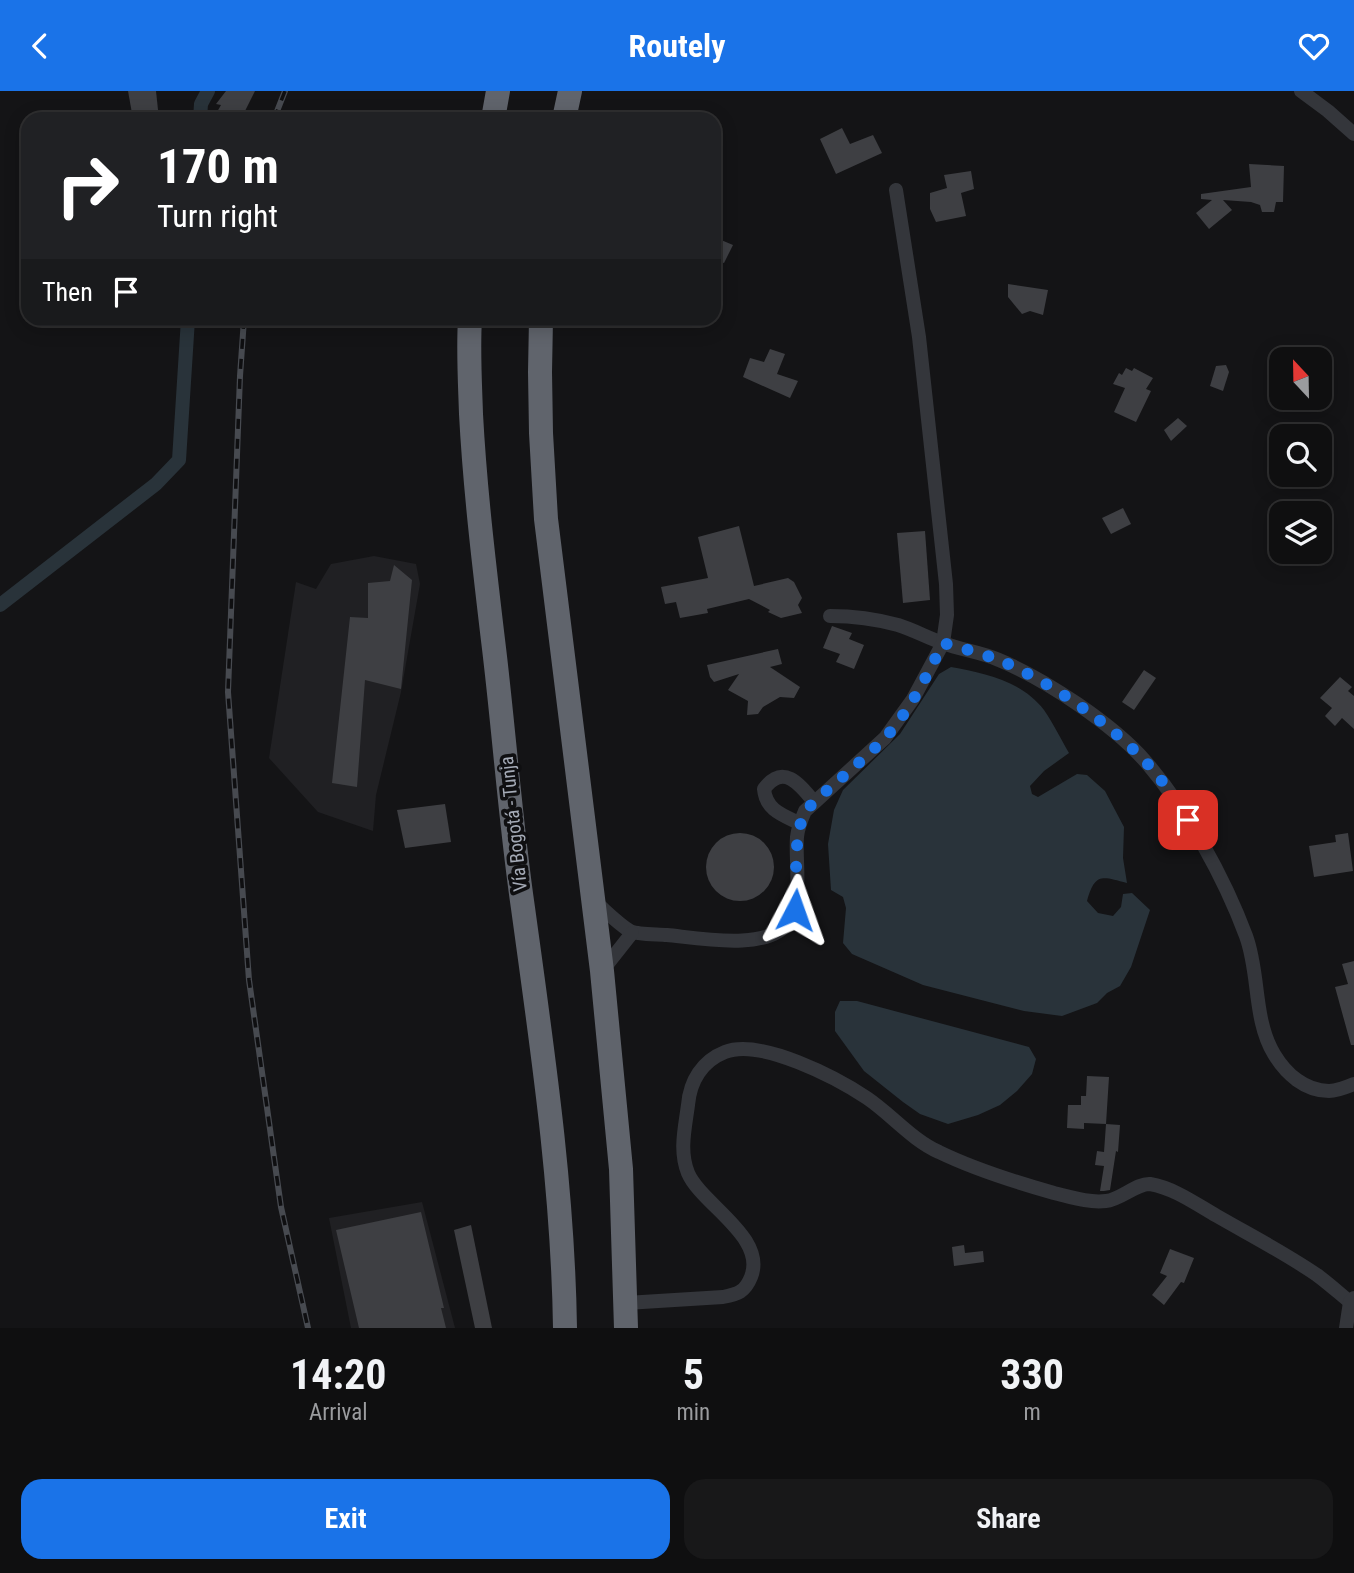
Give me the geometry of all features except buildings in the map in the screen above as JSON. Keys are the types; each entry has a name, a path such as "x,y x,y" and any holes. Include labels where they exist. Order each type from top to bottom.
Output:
{"highway":[{"path":"494,112 498,91"},
{"path":"566,112 570,91"},
{"name":"Vía Bogotá - Tunja","path":"470,326 473,457 480,531 522,904 547,1080 560,1217 565,1328"},
{"path":"541,326 541,421 546,519 602,971 621,1169 626,1328"}],"street":[{"path":"1301,91 1354,135"},
{"path":"592,899 632,933 740,941 777,933 789,923 795,910 797,838 799,823 805,811 885,737 899,720 943,643 947,615 946,584 919,337 896,190"},
{"path":"830,617 854,617 898,625 943,643 997,659 1037,678 1115,733 1145,761 1175,799 1227,891 1247,937 1255,965 1265,1033 1288,1074 1309,1088 1331,1091 1354,1084"},
{"path":"799,823 770,807 765,799 764,789 770,781 779,776 787,777 798,783 814,802"},
{"path":"602,971 632,933"},
{"path":"626,1303 723,1297 738,1294 748,1284 754,1270 752,1256 743,1236 701,1192 689,1174 682,1152 689,1096 698,1072 708,1060 727,1051 745,1048 812,1067 869,1100 935,1151 983,1172 1085,1201 1109,1201 1145,1184 1178,1194 1274,1248 1352,1300 1346,1328"}],"shaded area":[{"path":"374,556 416,564 420,584 401,692 376,795 373,831 318,812 269,758 296,582 316,589 331,564"},
{"path":"951,667 1014,685 1044,710 1069,753 1044,771 1030,786 1032,794 1038,797 1077,774 1087,775 1105,791 1124,827 1123,858 1127,883 1100,879 1093,885 1087,901 1098,913 1113,916 1121,907 1123,894 1132,893 1150,910 1131,967 1120,986 1097,1003 1062,1016 1024,1011 923,985 852,954 843,943 846,908 843,897 831,890 828,844 834,810 843,790 900,734 939,674"},
{"path":"840,1001 857,1001 1029,1047 1036,1059 1032,1074 1000,1105 978,1115 948,1124 920,1114 864,1071 835,1031 835,1012"},
{"path":"422,1202 455,1328 351,1328 329,1218"}],"waterway":[{"path":"200,112 201,104 208,91"},
{"path":"0,605 156,484 179,460 188,326"}],"railway":[{"path":"277,112 285,91"},
{"path":"244,326 228,692 249,980 281,1207 308,1328"}],"route":[{"path":"795,910 797,838 799,823 805,811 885,737 899,720 943,643 997,659 1037,678 1079,706 1115,733 1145,761 1188,820"}]}
